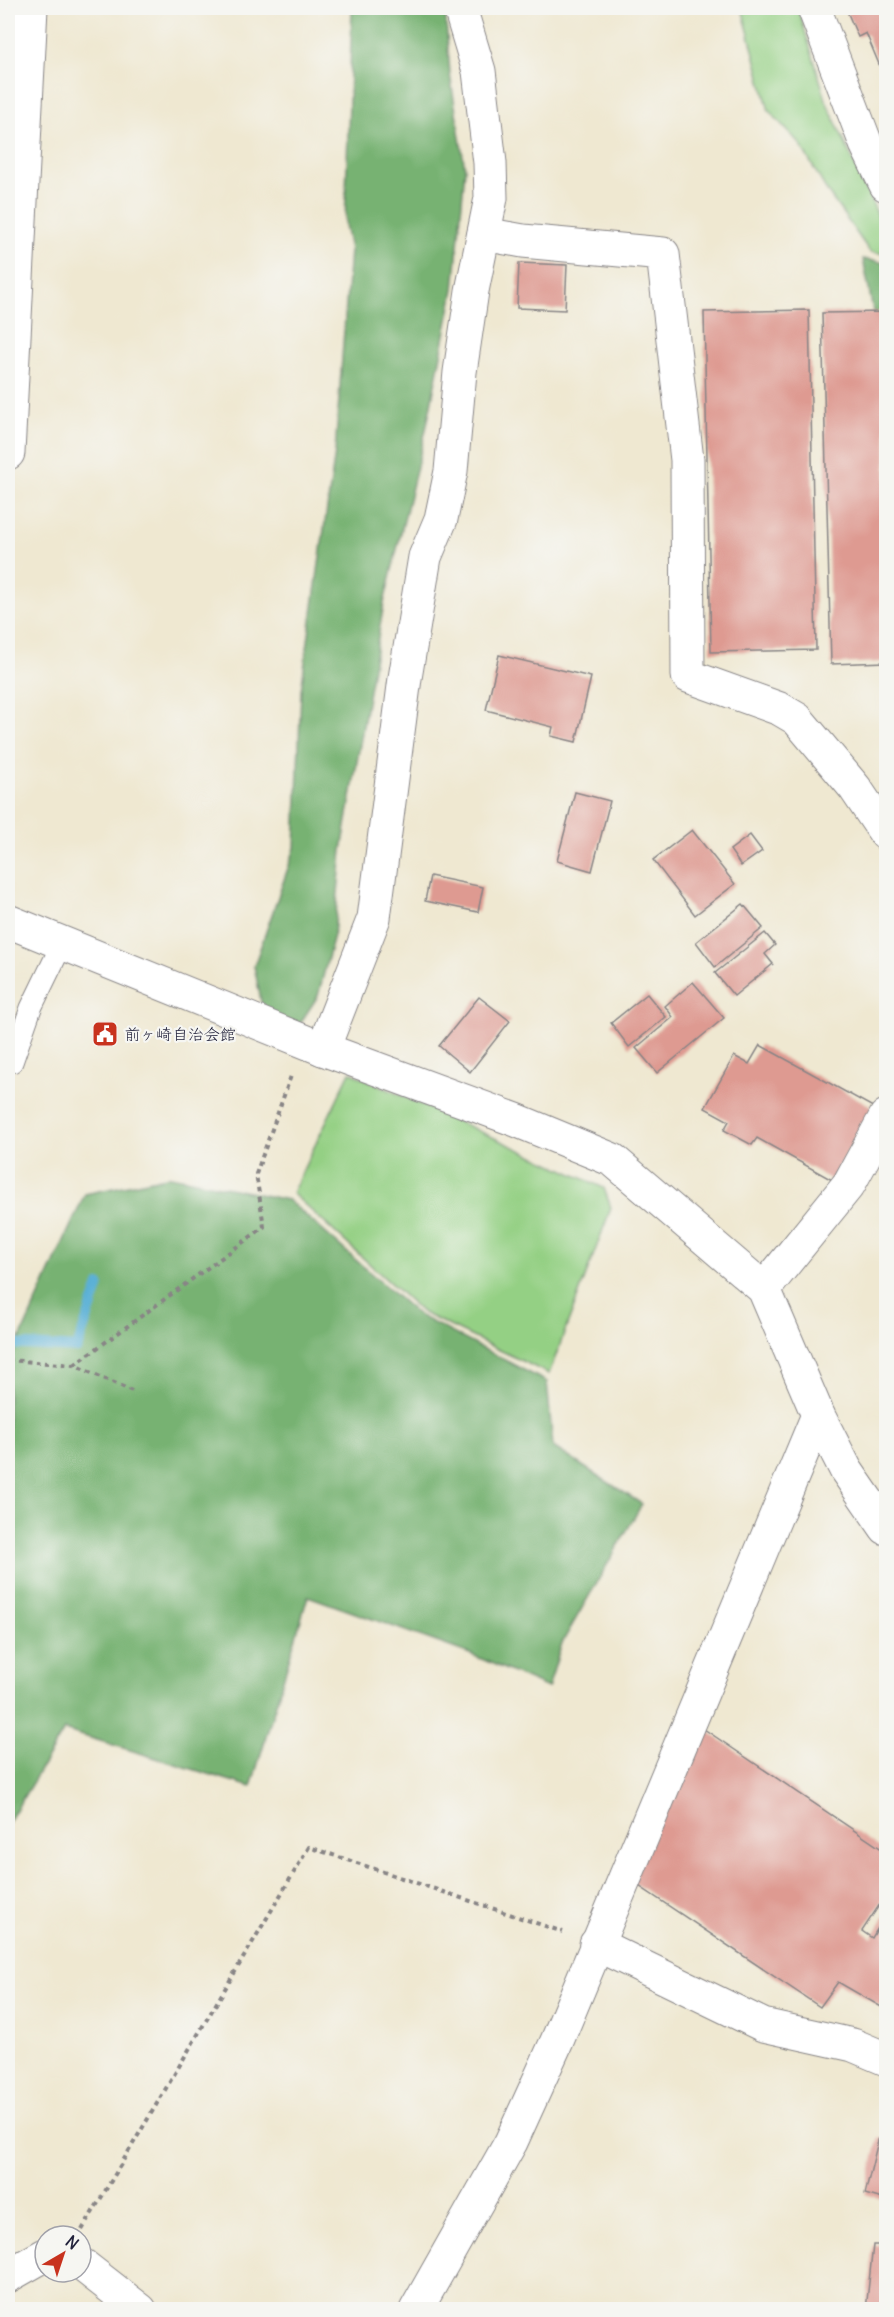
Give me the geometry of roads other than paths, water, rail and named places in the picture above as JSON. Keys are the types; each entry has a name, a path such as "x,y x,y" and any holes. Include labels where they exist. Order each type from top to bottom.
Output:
{"street":[{"path":"8,453 8,415 31,8"},
{"path":"313,1045 374,918 405,678 425,557 441,519 451,471 460,372 491,198 490,163 479,71 460,8"},
{"path":"814,8 866,144 886,185"},
{"path":"484,234 523,241 663,254 687,460 688,676 780,710 797,719 855,788 886,834"},
{"path":"8,921 313,1045 516,1120 613,1160 764,1289 818,1414 846,1470 886,1528"},
{"path":"764,1289 849,1184 886,1116"},
{"path":"416,2310 511,2142 557,2041 818,1414"},
{"path":"596,1944 763,2025 853,2045 886,2059"},
{"path":"8,2276 33,2262"},
{"path":"93,2273 140,2310"}],"lane":[{"path":"12,1062 30,1008 63,942"}],"waterway":[{"path":"8,1344 77,1348 99,1285"}],"place":[{"name":"前ヶ崎自治会館","path":"105,1034"}]}
